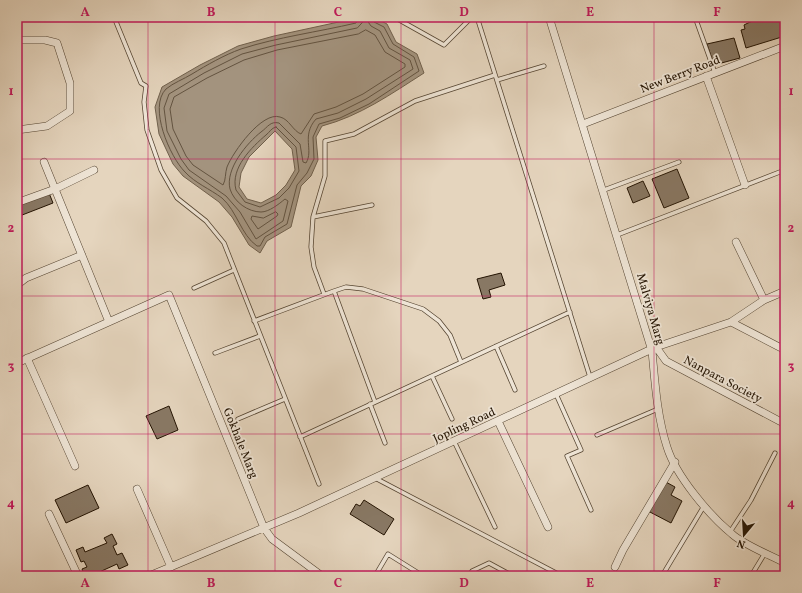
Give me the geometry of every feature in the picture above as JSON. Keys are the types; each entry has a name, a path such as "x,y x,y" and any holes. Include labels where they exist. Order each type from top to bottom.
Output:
{"street":[{"name":"Malviya Marg","path":"549,17 654,349 659,408 667,448 684,480 704,506 730,532 785,563"},
{"path":"17,40 45,40 57,44 70,83 70,111 47,126 17,130"},
{"name":"New Berry Road","path":"583,124 785,46"},
{"path":"706,76 745,185"},
{"path":"17,363 109,322 44,162"},
{"path":"19,202 55,189 94,170"},
{"path":"736,242 764,300"},
{"path":"17,285 26,278 82,255"},
{"name":"Jopling Road","path":"149,576 264,528 654,349 731,322 764,300 785,291"},
{"name":"Gokhale Marg","path":"109,322 169,295 264,528 272,540 322,576"},
{"path":"731,322 785,350"},
{"name":"Nanpara Society","path":"654,349 666,361 785,424"},
{"path":"27,358 75,466"},
{"path":"498,421 548,527"},
{"path":"615,566 622,550 674,462"},
{"path":"137,489 171,567"},
{"path":"49,514 78,576"}],"lane":[{"path":"114,17 141,83 146,86 144,102 147,130 161,170 177,198 206,220 224,243 319,484"},
{"path":"394,17 444,45 472,17"},
{"path":"477,17 590,378"},
{"path":"695,17 715,73"},
{"path":"497,80 544,66"},
{"path":"324,294 314,267 311,247 313,217 325,176 325,141 354,134 415,101 495,76"},
{"path":"604,190 679,162"},
{"path":"617,235 785,170"},
{"path":"313,217 372,205"},
{"path":"194,288 234,270"},
{"path":"254,321 346,287 363,288 423,309 439,321 450,335 461,362"},
{"path":"334,291 375,402"},
{"path":"300,436 570,312"},
{"path":"215,353 260,336"},
{"path":"496,346 515,390"},
{"path":"432,376 452,419"},
{"path":"556,394 581,450 567,456 591,510"},
{"path":"238,418 285,399"},
{"path":"370,404 385,442"},
{"path":"597,435 659,408"},
{"path":"454,441 496,527"},
{"path":"730,532 751,500 775,454"},
{"path":"375,478 560,575"},
{"path":"662,576 704,506"},
{"path":"751,576 765,552"},
{"path":"375,576 388,554 420,574 419,576"},
{"path":"470,576 472,571 488,563 513,576"}],"water":[{"path":"357,18 375,18 387,24 396,42 417,54 424,73 362,110 336,122 322,126 316,137 318,160 311,176 301,186 291,227 267,241 260,253 249,245 232,217 219,202 183,176 173,164 159,134 155,107 162,87 200,65 238,46 274,36","holes":["275,131 292,149 295,170 286,185 276,195 261,203 247,199 239,187 241,173 249,157"]}],"building":[{"path":"760,17 785,17 785,36 746,48 741,30 745,29 744,25"},
{"path":"734,38 740,58 714,65 707,44"},
{"path":"677,169 689,198 664,208 652,179"},
{"path":"643,181 650,196 633,203 627,188"},
{"path":"49,193 53,203 17,217 17,206"},
{"path":"501,273 505,285 489,290 491,297 483,299 477,279"},
{"path":"169,406 178,430 157,439 146,416"},
{"path":"664,481 675,487 671,495 682,501 671,523 648,511"},
{"path":"88,485 99,508 66,523 55,500"},
{"path":"364,500 394,519 384,535 350,514 356,504 360,506"},
{"path":"112,534 117,544 113,546 117,555 122,553 128,565 119,569 117,564 95,574 96,576 85,576 82,569 87,567 84,561 81,562 76,550 83,547 85,552 107,543 104,538"}]}
